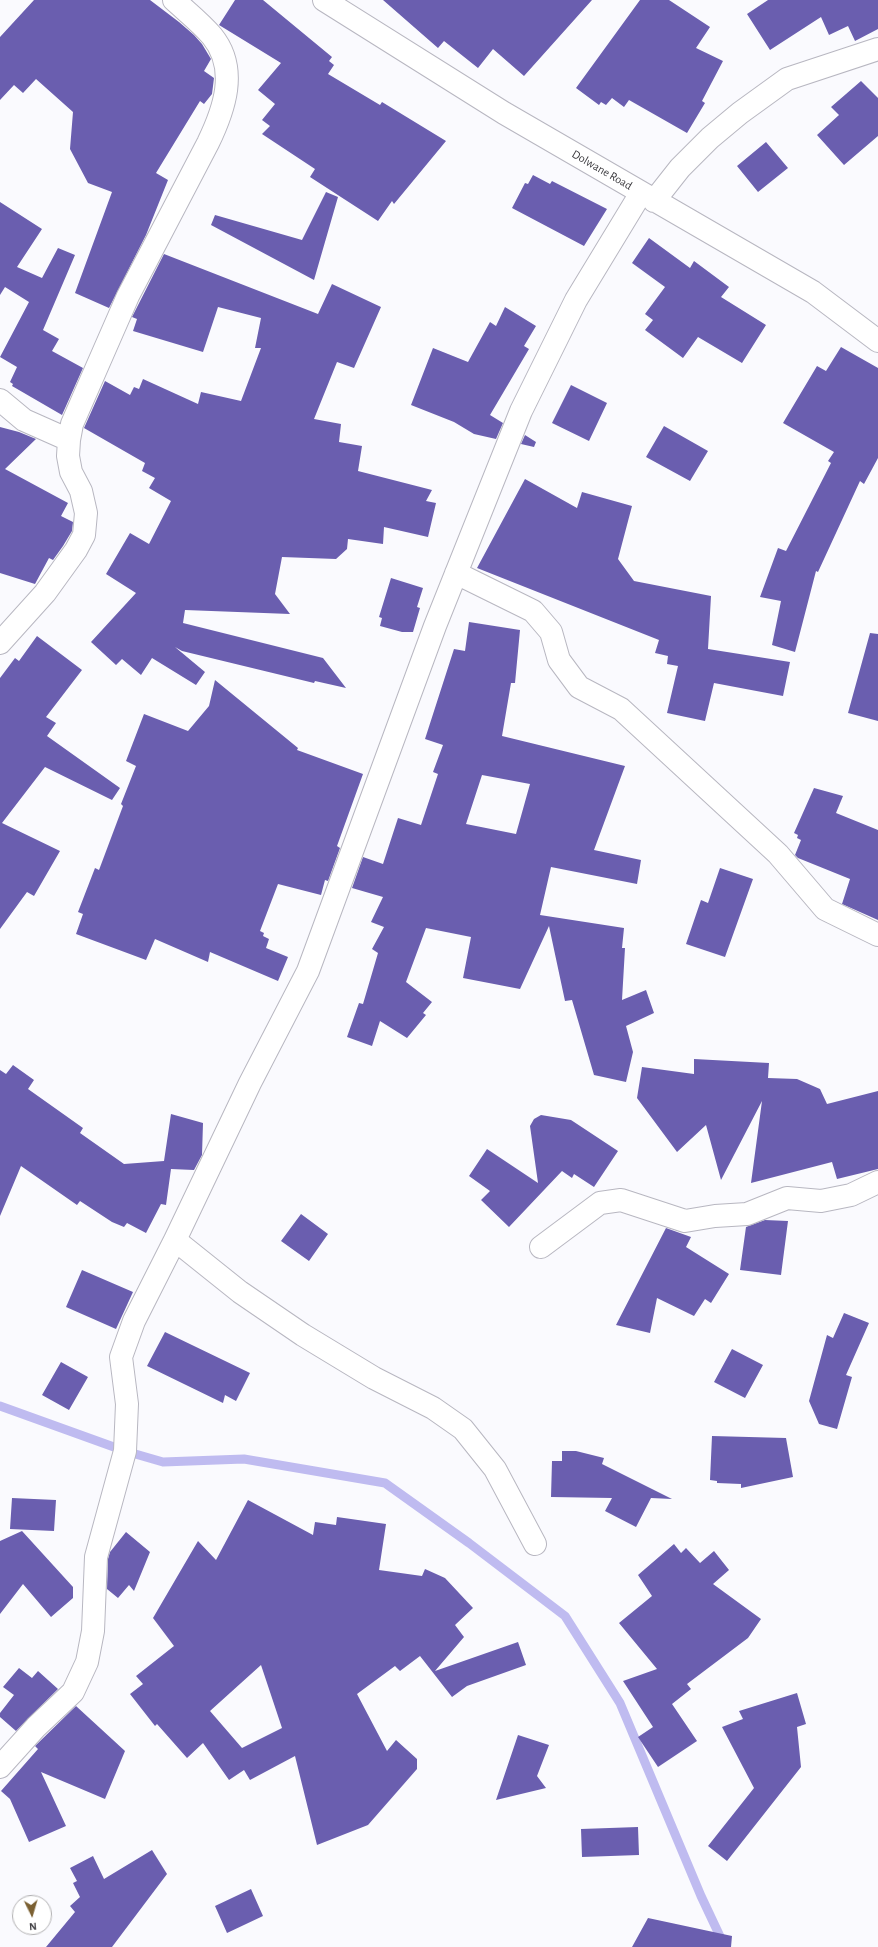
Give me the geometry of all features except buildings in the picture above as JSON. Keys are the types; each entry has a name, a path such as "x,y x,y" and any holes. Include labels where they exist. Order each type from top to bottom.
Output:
{"street":[{"path":"0,642 45,593 76,550 84,535 86,513 81,491 71,472 68,456 72,424 128,296 208,144 220,118 226,99 227,74 222,55 212,37 174,0"},
{"name":"Dolwane Road","path":"324,0 504,113 648,197 721,237 813,292 878,341"},
{"path":"0,1767 36,1727 73,1692 87,1662 93,1630 96,1557 125,1451 127,1404 121,1357 134,1321 175,1240 250,1083 308,971 456,573 493,479 532,390 576,300 648,197 710,138 740,113 787,79 878,49"},
{"path":"0,400 24,420 69,440"},
{"path":"456,573 533,611 551,632 559,660 579,687 621,709 778,854 825,909 878,935"},
{"path":"541,1247 600,1203 621,1200 685,1221 715,1216 747,1214 787,1198 821,1201 851,1195 878,1182"},
{"path":"175,1240 240,1292 303,1335 374,1378 433,1408 463,1429 495,1469 536,1544"}],"waterway":[{"path":"0,1406 125,1451 163,1462 244,1459 385,1483 469,1543 565,1616 620,1703 701,1896 725,1947"}]}
